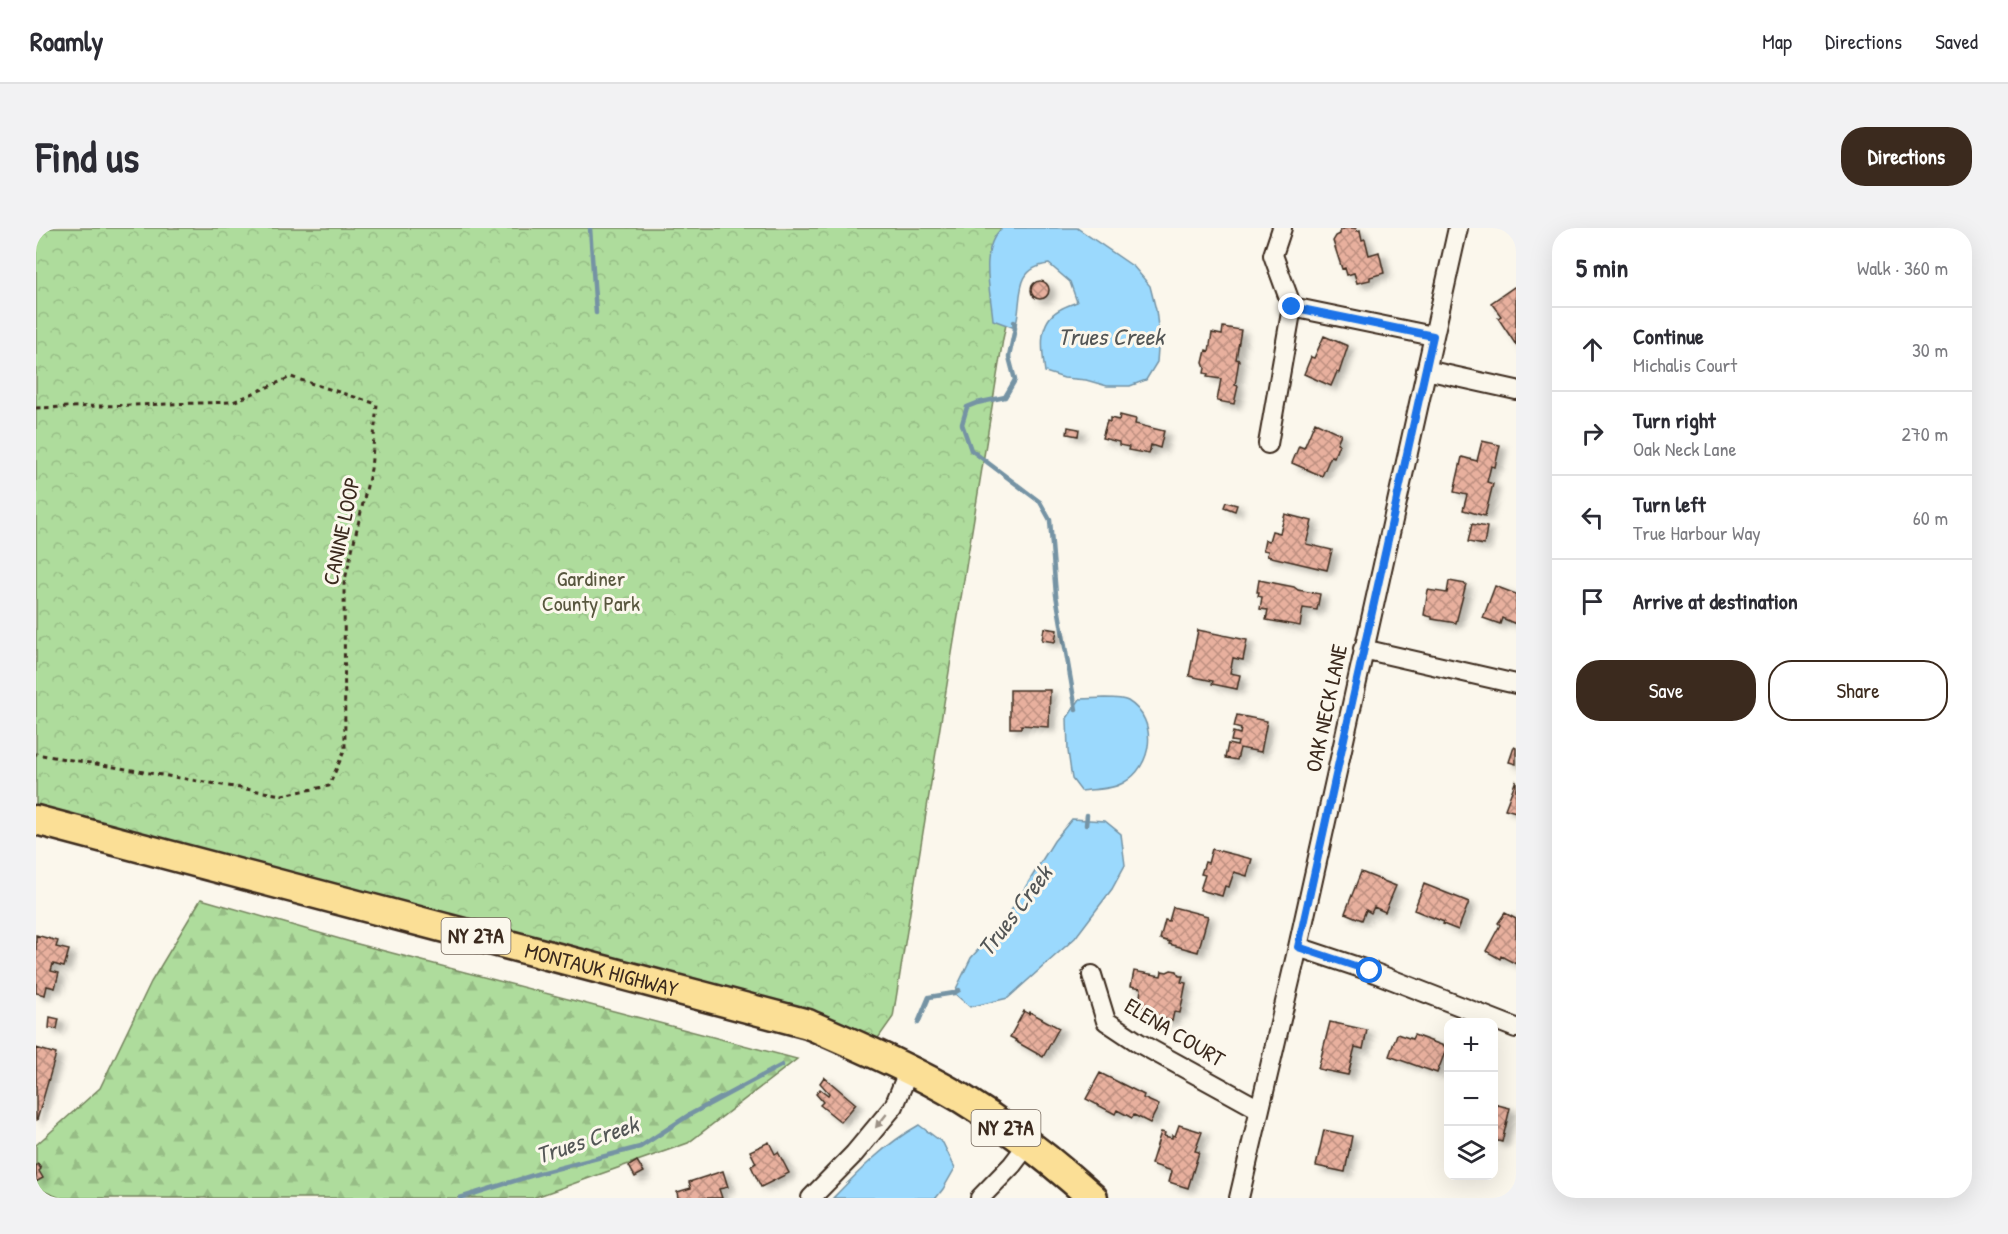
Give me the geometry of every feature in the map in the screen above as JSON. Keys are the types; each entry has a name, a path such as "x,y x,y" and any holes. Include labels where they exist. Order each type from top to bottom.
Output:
{"main road":[{"name":"MONTAUK HIGHWAY","path":"36,820 808,1024 909,1070 961,1098 1028,1144 1093,1198"}],"street":[{"path":"1268,444 1292,307 1273,255 1282,228"},
{"name":"OAK NECK LANE","path":"1239,1198 1298,947 1458,228"},
{"path":"1292,307 1433,336"},
{"path":"1426,370 1516,390"},
{"path":"1363,650 1516,684"},
{"path":"1298,947 1370,971 1516,1028"},
{"name":"ELENA COURT","path":"1092,975 1106,1021 1139,1043 1260,1109"},
{"path":"811,1198 854,1154 894,1106 909,1070"},
{"path":"980,1198 1012,1166 1028,1144"}],"path":[{"name":"CANINE LOOP","path":"36,408 233,402 291,377 377,404 371,469 344,584 345,749 329,786 282,795 36,754"}],"green space":[{"name":"Gardiner County Park","path":"36,228 1026,228 1003,339 893,1017 869,1051 36,820"},
{"path":"201,899 354,943 797,1059 688,1143 533,1198 60,1198 36,1188 36,1145 100,1088 151,982"}],"water":[{"name":"Trues Creek","path":"1002,228 1077,228 1134,267 1150,286 1159,335 1157,362 1146,380 1130,386 1107,386 1045,372 1043,338 1047,322 1059,310 1077,302 1070,282 1049,264 1037,267 1024,279 1015,328 993,320 988,259 990,247"},
{"path":"1080,699 1126,700 1138,709 1145,720 1148,731 1146,755 1133,776 1123,783 1108,788 1081,791 1072,779 1067,718"},
{"path":"1072,819 1105,821 1121,834 1125,865 1112,889 1075,938 1008,998 970,1007 954,993 971,958 1007,917 1054,841"},
{"path":"919,1125 943,1143 955,1168 936,1198 833,1198 884,1149"}],"building":[{"path":"1345,228 1360,230 1369,255 1379,252 1384,273 1357,283 1354,273 1347,275 1345,268 1342,269 1333,241"},
{"path":"1040,281 1046,284 1049,290 1046,296 1040,299 1034,296 1031,290 1034,284"},
{"path":"1514,287 1516,289 1516,345 1498,318 1501,316 1491,303"},
{"path":"1223,327 1241,330 1236,359 1239,360 1235,385 1238,386 1234,404 1217,401 1221,379 1207,377 1208,374 1204,373 1203,363 1206,350 1209,351 1212,333 1222,335"},
{"path":"1324,336 1348,346 1339,373 1337,372 1331,386 1304,374"},
{"path":"1120,415 1136,419 1135,424 1164,431 1160,448 1151,445 1149,454 1128,450 1129,447 1119,445 1119,442 1102,438 1107,421 1110,422 1110,418 1119,420"},
{"path":"1315,422 1341,434 1334,457 1331,456 1322,476 1292,463 1299,446 1304,448"},
{"path":"1068,427 1079,429 1078,436 1067,434"},
{"path":"1482,441 1500,445 1495,467 1491,466 1487,482 1493,484 1485,516 1463,510 1467,495 1454,492 1462,457 1477,461"},
{"path":"1226,502 1237,505 1235,511 1224,507"},
{"path":"1285,514 1312,521 1306,544 1332,550 1327,570 1267,556 1268,551 1263,550 1265,540 1269,541 1272,531 1280,533"},
{"path":"1472,524 1487,527 1484,545 1468,542"},
{"path":"1259,580 1320,594 1317,610 1303,608 1300,626 1266,620 1268,610 1260,609 1262,597 1258,596 1259,592 1257,592"},
{"path":"1449,581 1466,584 1456,623 1432,619 1424,615 1428,590 1447,593"},
{"path":"1495,586 1516,594 1516,624 1502,618 1500,624 1483,618"},
{"path":"1044,628 1057,630 1055,642 1042,640"},
{"path":"1198,630 1247,640 1243,660 1233,658 1230,673 1240,675 1237,689 1189,676"},
{"path":"1010,690 1050,690 1049,727 1021,725 1021,728 1010,728"},
{"path":"1237,715 1267,721 1261,752 1240,748 1237,760 1225,758 1228,744 1237,746 1238,742 1231,741 1233,732 1240,734 1241,729 1234,727"},
{"path":"1514,747 1516,748 1516,764 1509,762"},
{"path":"1516,780 1516,812 1505,809"},
{"path":"1212,849 1252,859 1247,876 1234,872 1229,887 1225,886 1222,896 1200,890 1205,875 1201,874 1205,862 1208,863"},
{"path":"1361,872 1396,886 1385,912 1374,907 1371,913 1366,910 1362,920 1345,913"},
{"path":"1424,884 1469,902 1458,930 1414,910"},
{"path":"1173,907 1208,916 1198,952 1169,944 1170,942 1160,939 1165,920 1169,921"},
{"path":"1505,913 1516,919 1516,964 1486,951"},
{"path":"36,935 58,941 56,947 69,950 64,967 53,964 51,971 59,973 55,988 47,986 45,995 36,993"},
{"path":"1171,970 1183,976 1181,982 1186,983 1180,1013 1174,1012 1172,1021 1165,1019 1162,1022 1147,1016 1149,1008 1138,1006 1135,996 1140,997 1141,988 1131,986 1134,971 1161,976 1162,971"},
{"path":"1024,1011 1059,1028 1043,1057 1010,1037"},
{"path":"50,1017 59,1019 57,1029 49,1028"},
{"path":"1330,1022 1367,1030 1363,1049 1355,1047 1348,1075 1318,1069"},
{"path":"1397,1034 1412,1039 1414,1035 1444,1046 1444,1055 1437,1073 1389,1056"},
{"path":"36,1048 56,1054 37,1120 36,1120"},
{"path":"1100,1073 1159,1105 1150,1123 1134,1115 1132,1118 1117,1110 1115,1114 1086,1099"},
{"path":"824,1077 856,1104 841,1122 820,1105 823,1102 816,1094 820,1089 828,1095 829,1093 820,1083"},
{"path":"1498,1105 1510,1108 1502,1142 1498,1141"},
{"path":"1179,1125 1202,1132 1195,1151 1199,1152 1188,1188 1169,1182 1172,1171 1151,1164 1161,1132 1165,1133 1164,1136 1172,1138"},
{"path":"1324,1130 1352,1136 1345,1172 1316,1166"},
{"path":"769,1142 775,1154 778,1152 789,1173 761,1187 751,1166 756,1163 750,1151"},
{"path":"637,1161 644,1172 635,1177 629,1166"},
{"path":"38,1164 43,1178 36,1182 36,1166"},
{"path":"723,1171 728,1187 719,1189 722,1198 678,1198 677,1192 691,1188 689,1182"}],"waterway":[{"path":"590,228 596,313"},
{"name":"Trues Creek","path":"1014,322 1015,328 1009,357 1015,380 1005,397 967,407 962,424 971,450 1040,502 1050,520 1056,595 1076,710"},
{"name":"Trues Creek","path":"1086,825 1087,815"},
{"name":"Trues Creek","path":"918,1023 929,997 959,990"},
{"name":"Trues Creek","path":"460,1198 540,1173 640,1147 689,1115 782,1065"}],"route":[{"path":"1292,307 1433,336 1298,947 1370,971"}]}
